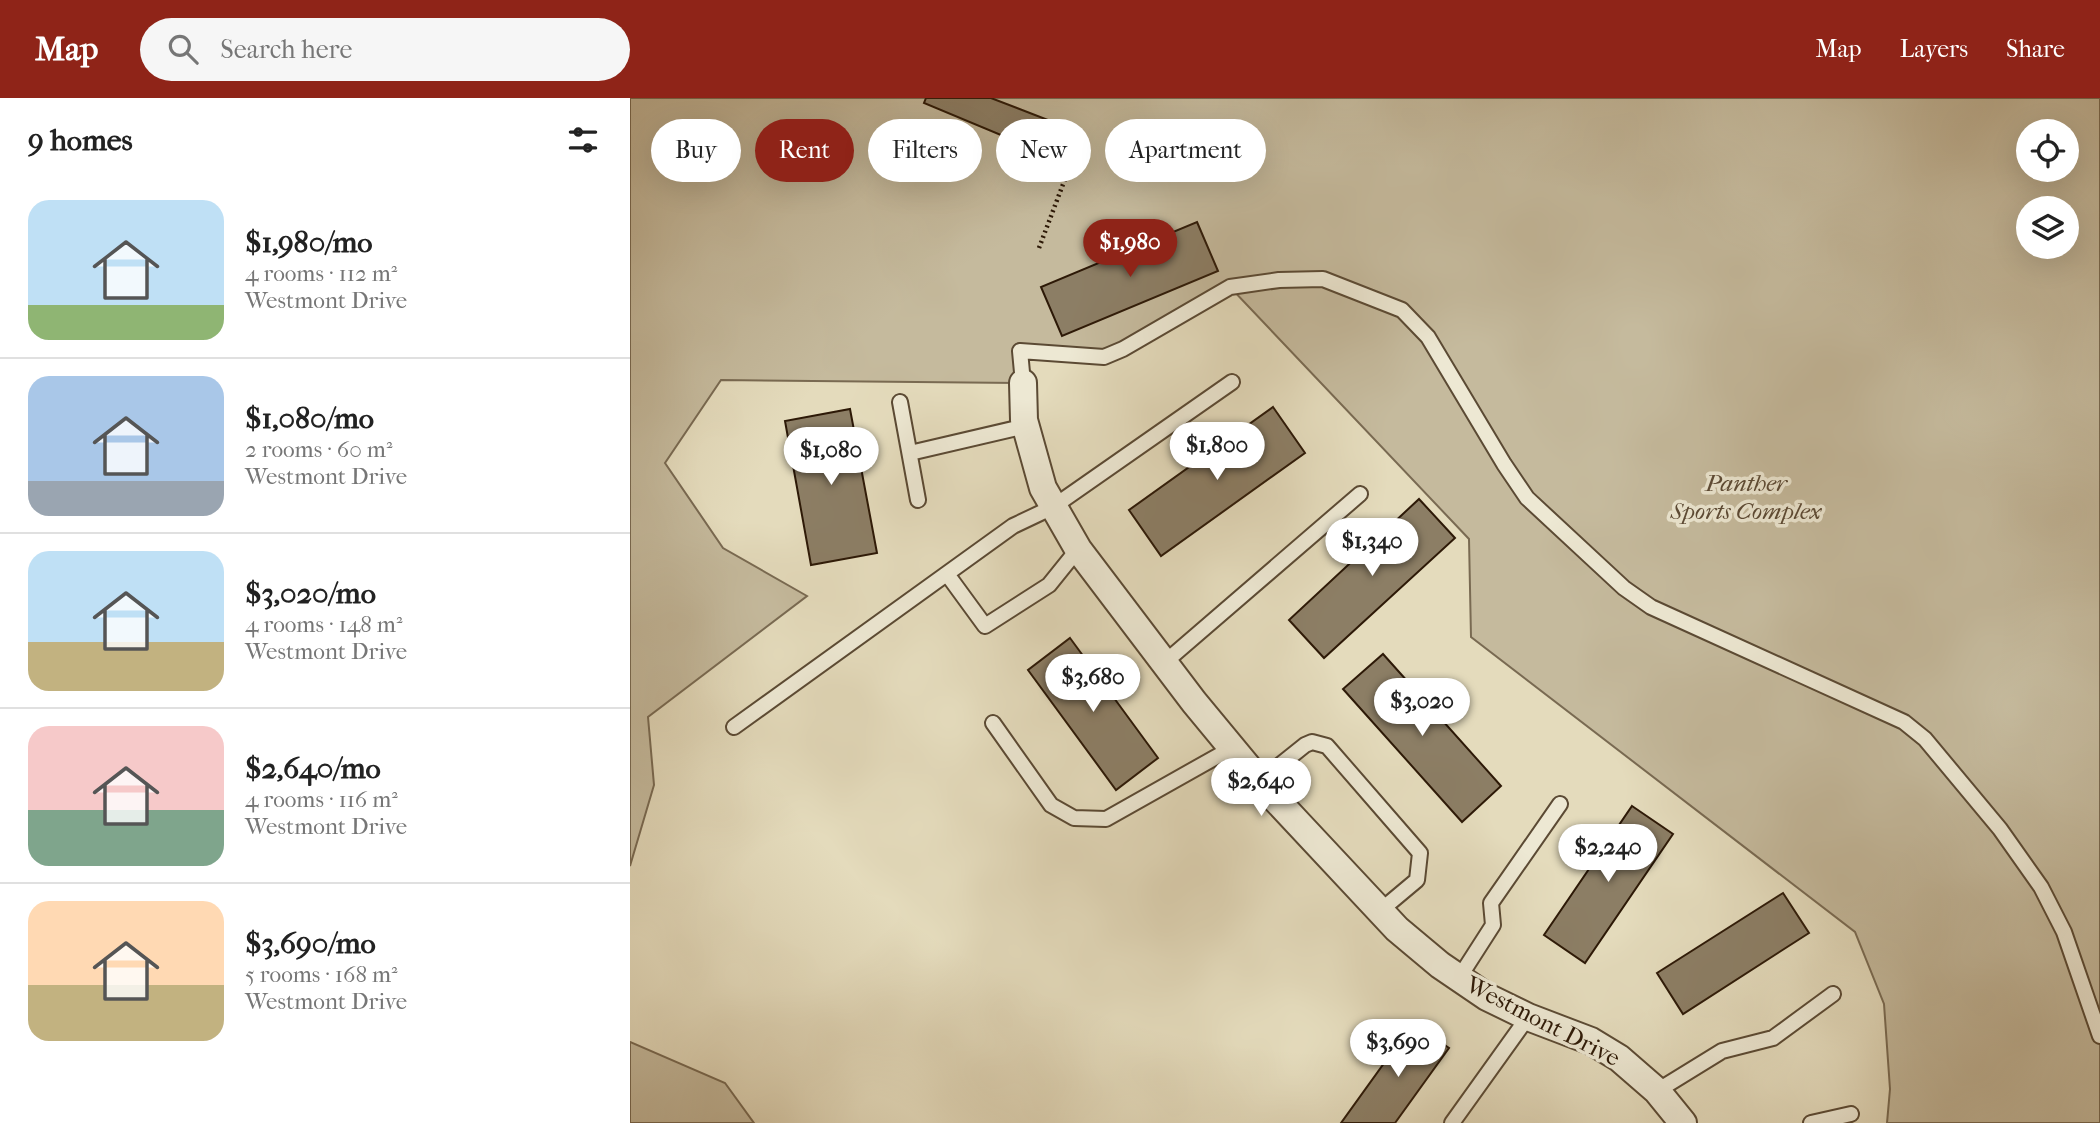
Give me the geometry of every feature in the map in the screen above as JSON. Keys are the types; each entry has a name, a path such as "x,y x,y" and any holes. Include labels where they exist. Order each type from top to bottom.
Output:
{"street":[{"name":"Westmont Drive","path":"1023,383 1026,426 1043,488 1053,507 1078,549 1164,663 1259,781 1380,911 1418,947 1459,978 1528,1017 1591,1041 1619,1058 1657,1091 1683,1123"}],"lane":[{"path":"1023,383 1020,351 1104,357 1123,349 1230,287 1279,280 1323,279 1402,310 1428,337 1527,498 1624,588 1651,607 1904,722 1925,738 2000,829 2040,887 2064,932 2100,1035"},
{"path":"734,727 1013,526 1053,507 1232,382"},
{"path":"900,402 918,500"},
{"path":"910,453 1026,426"},
{"path":"1164,663 1360,494"},
{"path":"947,574 985,626 1049,585 1078,549"},
{"path":"993,723 1051,805 1073,818 1106,819 1232,748"},
{"path":"1259,781 1305,745 1312,742 1326,747 1420,853 1417,880 1380,911"},
{"path":"1459,978 1493,925 1491,903 1560,804"},
{"path":"1657,1091 1722,1051 1773,1038 1833,994"},
{"path":"1451,1123 1528,1017"},
{"path":"1811,1123 1851,1114"}],"path":[{"path":"1039,248 1064,182"}],"green space":[{"name":"Panther Sports Complex","path":"630,98 2100,98 2100,1123 1887,1123 1890,1089 1884,1004 1855,932 1471,637 1469,539 1230,287 1104,357 1020,351 1023,383 721,380 665,463 723,548 807,596 648,717 654,785 630,866"},
{"path":"630,1042 725,1083 754,1123 630,1123"}],"building":[{"path":"926,98 991,98 1045,119 996,119 996,133 982,127 982,119 963,119 924,103"},
{"path":"1197,222 1218,271 1062,336 1041,287"},
{"path":"1273,407 1305,453 1161,556 1129,510"},
{"path":"850,409 877,553 811,565 785,421"},
{"path":"1419,499 1455,538 1324,658 1289,620"},
{"path":"1070,638 1158,758 1116,790 1028,670"},
{"path":"1383,654 1501,786 1462,822 1343,689"},
{"path":"1632,806 1673,834 1585,963 1544,935"},
{"path":"1783,893 1809,933 1683,1014 1657,973"},
{"path":"1413,1023 1449,1048 1395,1123 1341,1123"}]}
